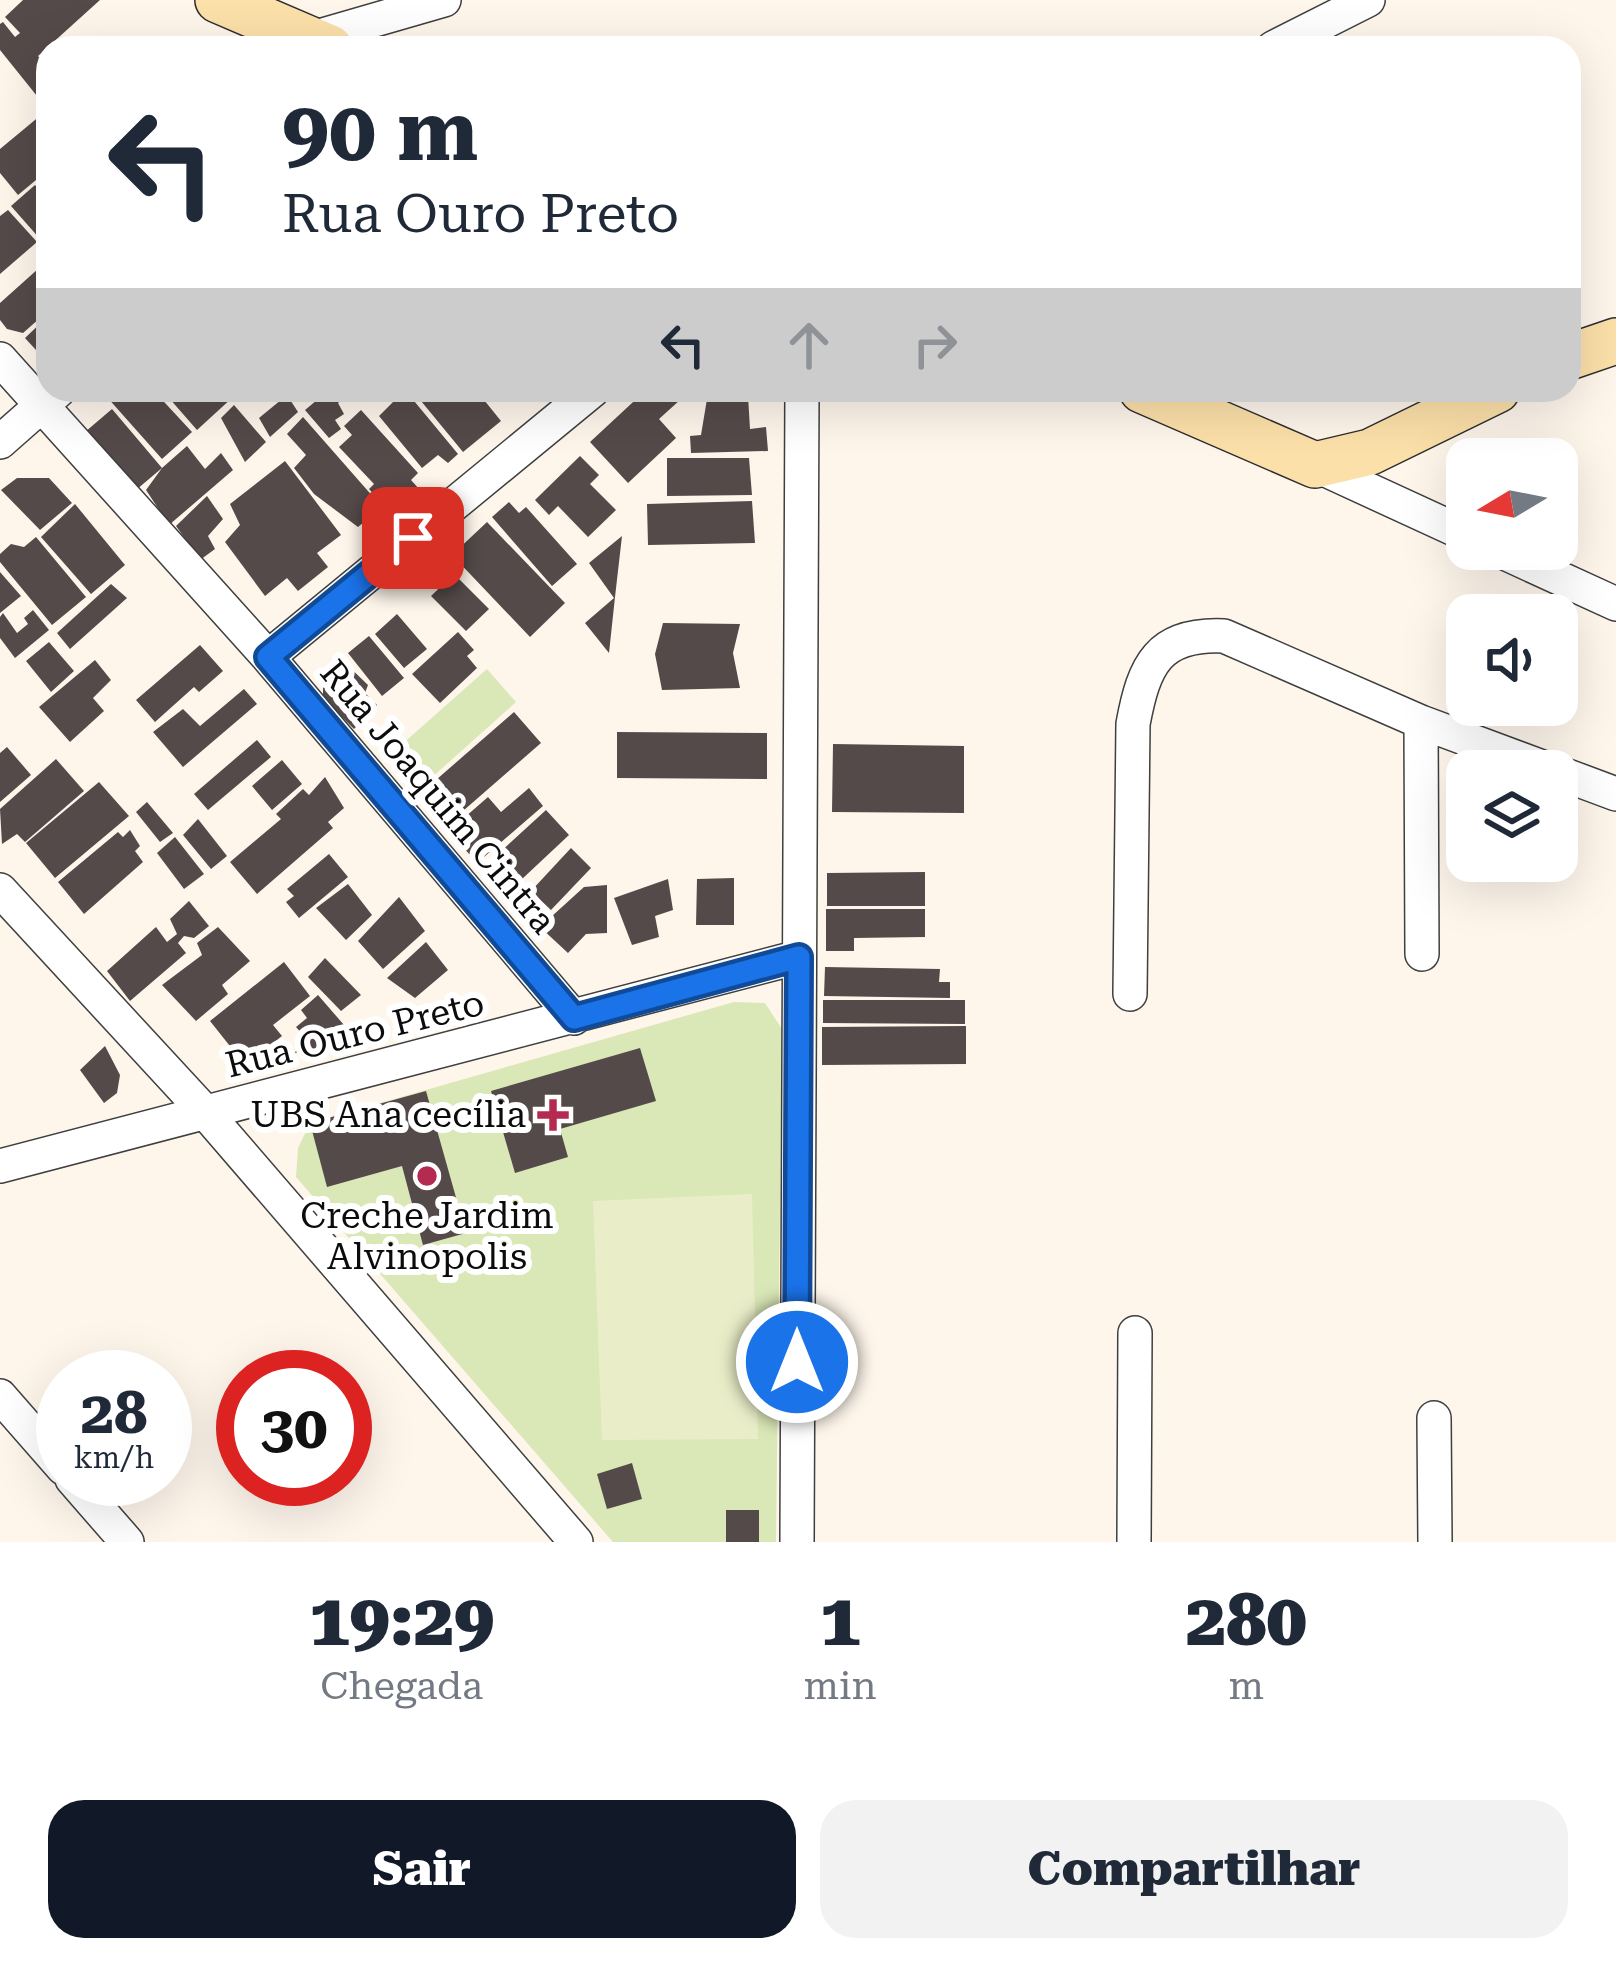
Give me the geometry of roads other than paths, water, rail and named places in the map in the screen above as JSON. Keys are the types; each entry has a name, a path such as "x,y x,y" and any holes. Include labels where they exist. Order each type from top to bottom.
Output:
{"main road":[{"path":"218,0 301,36"},
{"path":"1581,353 1616,341"},
{"path":"1170,402 1315,465 1370,452 1472,402"}],"street":[{"path":"343,36 444,0"},
{"path":"1297,36 1368,0"},
{"name":"Rua Joaquim Cintra","path":"0,359 36,387"},
{"path":"0,442 45,402"},
{"name":"Rua Joaquim Cintra","path":"53,402 574,1018"},
{"path":"268,657 578,402"},
{"path":"796,1542 802,402"},
{"path":"1315,465 1446,526"},
{"path":"1542,570 1616,604"},
{"path":"1130,994 1132,724 1141,681 1163,650 1192,635 1224,636 1496,750"},
{"path":"1421,722 1422,954"},
{"path":"1578,780 1616,794"},
{"path":"0,890 205,1112 576,1542"},
{"name":"Rua Ouro Preto","path":"0,1166 799,957"},
{"path":"1134,1542 1136,1333"},
{"path":"0,1396 36,1437"},
{"path":"1434,1418 1435,1542"},
{"path":"96,1506 128,1542"}],"place":[{"name":"UBS Ana cecília","path":"553,1115"},
{"name":"Creche Jardim Alvinopolis","path":"427,1176"}]}
